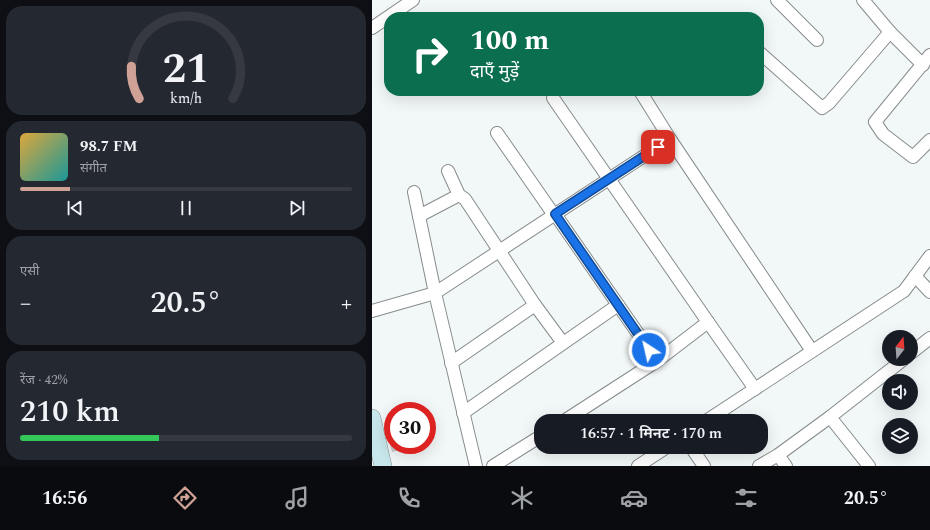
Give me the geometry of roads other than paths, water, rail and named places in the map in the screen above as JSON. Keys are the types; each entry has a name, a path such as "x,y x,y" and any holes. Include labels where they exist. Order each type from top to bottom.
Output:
{"street":[{"path":"395,12 413,0"},
{"path":"777,0 817,40"},
{"path":"863,0 890,32 926,60 875,122 883,134 913,157 930,140"},
{"path":"372,28 384,20"},
{"path":"764,56 822,108 829,103 890,32"},
{"path":"643,96 670,139 812,351"},
{"path":"553,98 755,389"},
{"path":"497,133 657,361"},
{"path":"372,311 435,293 670,139"},
{"path":"448,171 459,195 465,199 535,305 564,343"},
{"path":"414,192 435,293 476,466"},
{"path":"419,216 459,195"},
{"path":"717,414 904,291 930,256"},
{"path":"915,276 930,292"},
{"path":"463,413 618,304"},
{"path":"451,363 535,305"},
{"path":"575,414 657,361 708,322"},
{"path":"918,347 930,338"},
{"path":"760,466 778,455 830,417 895,366"},
{"path":"830,417 869,466"},
{"path":"372,418 383,466"},
{"path":"493,466 534,440"},
{"path":"638,466 656,454"},
{"path":"696,454 704,466"},
{"path":"778,455 786,466"}]}
